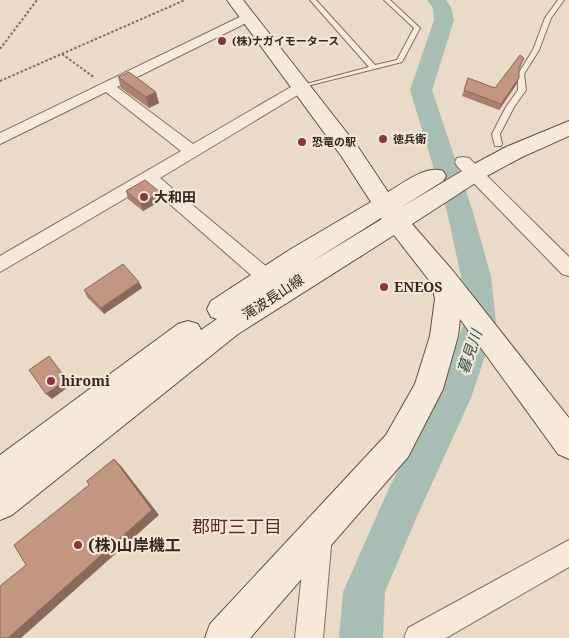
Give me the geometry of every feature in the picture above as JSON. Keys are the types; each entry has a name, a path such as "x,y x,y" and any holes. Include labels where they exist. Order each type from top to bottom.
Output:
{"main road":[{"path":"235,0 301,87 390,212 444,278 569,443"},
{"name":"滝波長山線","path":"469,170 498,144 569,116"},
{"name":"滝波長山線","path":"0,475 154,357 266,277 390,212 429,189 569,128"},
{"name":"滝波長山線","path":"0,503 228,326 390,212"},
{"path":"224,638 397,446 428,389 444,336 448,299 444,278"}],"street":[{"path":"0,139 248,17"},
{"path":"107,86 192,151"},
{"path":"0,265 301,87"},
{"path":"469,170 569,269"},
{"path":"149,177 266,277"},
{"path":"309,638 319,533"},
{"path":"418,638 569,554"}],"lane":[{"path":"313,0 374,68"},
{"path":"301,87 400,61 416,28 387,0"},
{"path":"498,144 496,134 510,107 522,90 521,74 536,50 548,18 561,0"}],"path":[{"path":"0,49 37,0"},
{"path":"0,81 185,0"},
{"path":"61,54 107,86"}],"building":[{"path":"520,55 524,58 519,68 519,78 501,104 464,90 468,78 495,88"},
{"path":"129,72 156,92 146,97 118,77"},
{"path":"145,180 160,192 141,204 126,191"},
{"path":"123,264 139,282 101,308 84,290"},
{"path":"49,356 67,380 46,394 29,370"},
{"path":"114,459 152,510 8,638 0,638 0,586 26,565 14,545 89,485 87,481"}],"waterway":[{"name":"暮見川","path":"361,638 364,592 404,500 454,398 480,323 476,276 460,212 421,90 444,20 442,7 436,0"}],"place":[{"name":"(株)ナガイモータース","path":"222,41"},
{"name":"徳兵衛","path":"383,139"},
{"name":"恐竜の駅","path":"302,142"},
{"name":"大和田","path":"144,197"},
{"name":"ENEOS","path":"384,287"},
{"name":"hiromi","path":"51,381"},
{"name":"(株)山岸機工","path":"78,545"}],"district":[{"name":"郡町三丁目","path":"237,527"}]}
